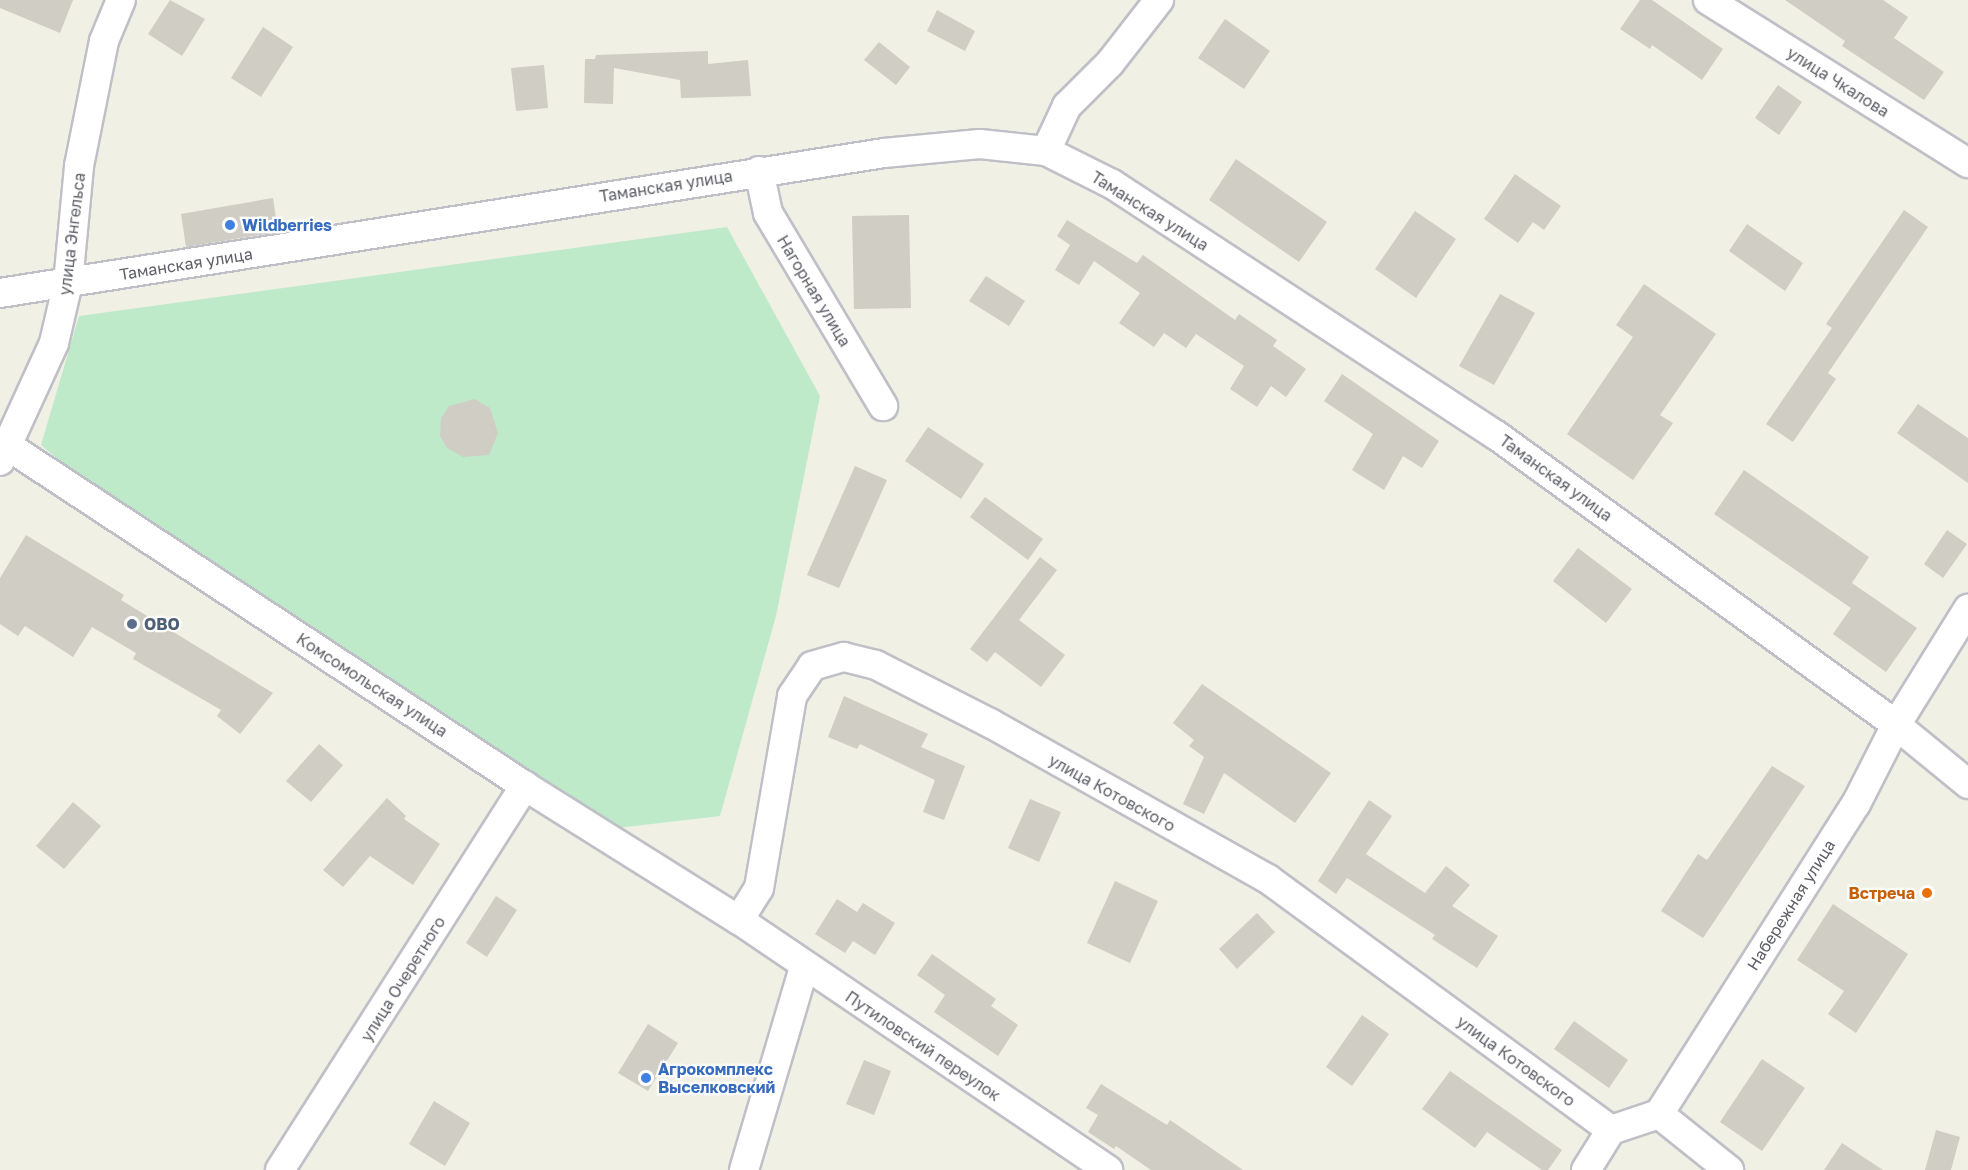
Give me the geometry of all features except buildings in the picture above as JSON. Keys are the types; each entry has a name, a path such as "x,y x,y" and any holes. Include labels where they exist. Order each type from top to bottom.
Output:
{"street":[{"name":"улица Энгельса","path":"4,454 54,343 68,284 79,166 104,41 121,0"},
{"path":"1046,151 1067,106 1110,63 1159,0"},
{"name":"улица Чкалова","path":"1708,0 1968,163"},
{"name":"Таманская улица","path":"0,293 68,284 759,171 980,144 1046,151 1112,184 1496,435 1896,725 1968,784"},
{"name":"Нагорная улица","path":"759,171 768,213 883,406"},
{"name":"Комсомольская улица","path":"4,454 739,920"},
{"name":"Набережная улица","path":"1659,1114 1856,804 1896,725 1968,609"},
{"name":"улица Котовского","path":"739,920 759,888 792,696 812,666 844,657 876,665 990,723 1268,879 1611,1130"},
{"name":"улица Очеретного","path":"280,1170 525,786"},
{"name":"Путиловский переулок","path":"739,920 804,967 1108,1170"},
{"path":"744,1170 804,967"},
{"path":"1586,1170 1611,1130 1659,1114 1729,1170"}],"green space":[{"path":"727,227 820,396 776,616 720,816 609,829 109,502 41,445 79,316"}],"place":[{"name":"Wildberries","path":"230,225"},
{"name":"ОВО","path":"132,624"},
{"name":"Встреча","path":"1927,893"},
{"name":"Агрокомплекс Выселковский","path":"646,1078"}]}
